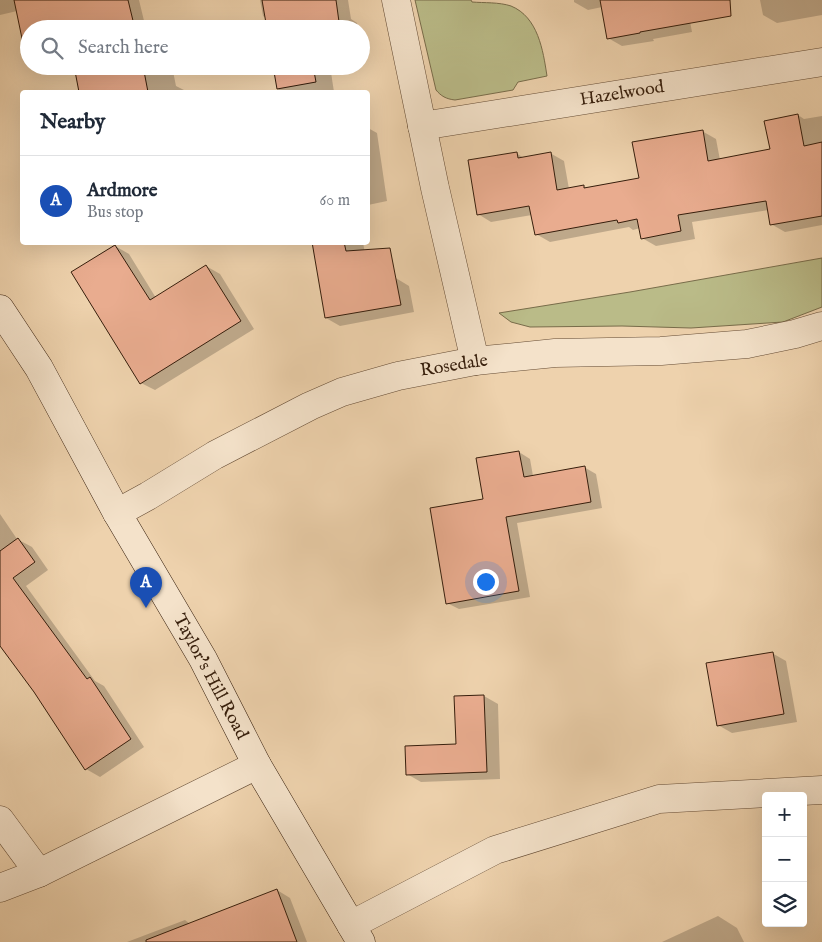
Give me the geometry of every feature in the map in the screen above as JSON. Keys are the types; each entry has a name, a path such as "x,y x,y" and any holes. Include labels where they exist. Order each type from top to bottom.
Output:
{"street":[{"path":"396,0 435,188 476,361"},
{"name":"Hazelwood","path":"422,126 822,62"},
{"name":"Taylor's Hill Road","path":"0,309 39,368 117,513 203,659 257,765 356,934"},
{"name":"Rosedale","path":"117,513 215,455 310,406 342,392 398,376 476,361 555,354 661,351 747,344 822,326"},
{"path":"0,888 39,873 257,765"},
{"path":"356,934 495,850 659,799 822,790"},
{"path":"0,820 39,873"}],"green space":[{"path":"415,0 471,0 472,2 497,3 511,6 520,11 538,35 547,76 518,82 513,90 455,100 444,97 436,90"},
{"path":"822,258 822,307 783,322 691,328 622,326 530,327 511,322 499,313 630,292"}],"building":[{"path":"14,0 128,0 133,20 20,20 20,29"},
{"path":"262,0 336,0 339,20 265,20"},
{"path":"600,0 730,0 731,16 607,39"},
{"path":"76,75 145,75 148,90 79,90"},
{"path":"275,75 315,75 316,82 277,89"},
{"path":"798,114 804,146 822,142 822,216 770,225 766,201 678,215 681,231 641,239 637,219 618,223 617,220 535,235 529,206 477,215 468,160 517,152 518,158 551,152 557,190 584,185 584,188 639,178 632,142 703,130 708,161 770,149 764,121"},
{"path":"115,245 150,300 206,265 241,321 140,384 71,272"},
{"path":"313,245 345,245 346,251 390,248 401,305 325,318"},
{"path":"519,451 524,477 585,466 591,502 506,517 519,591 446,604 430,508 483,499 476,458"},
{"path":"18,538 35,562 13,578 87,679 90,677 131,739 85,770 34,692 0,646 0,551"},
{"path":"773,652 784,714 717,726 706,663"},
{"path":"484,695 487,772 406,775 405,746 456,744 454,696"},
{"path":"277,889 297,942 146,942 146,940"}],"place":[{"name":"Ardmore","path":"146,608"}]}
